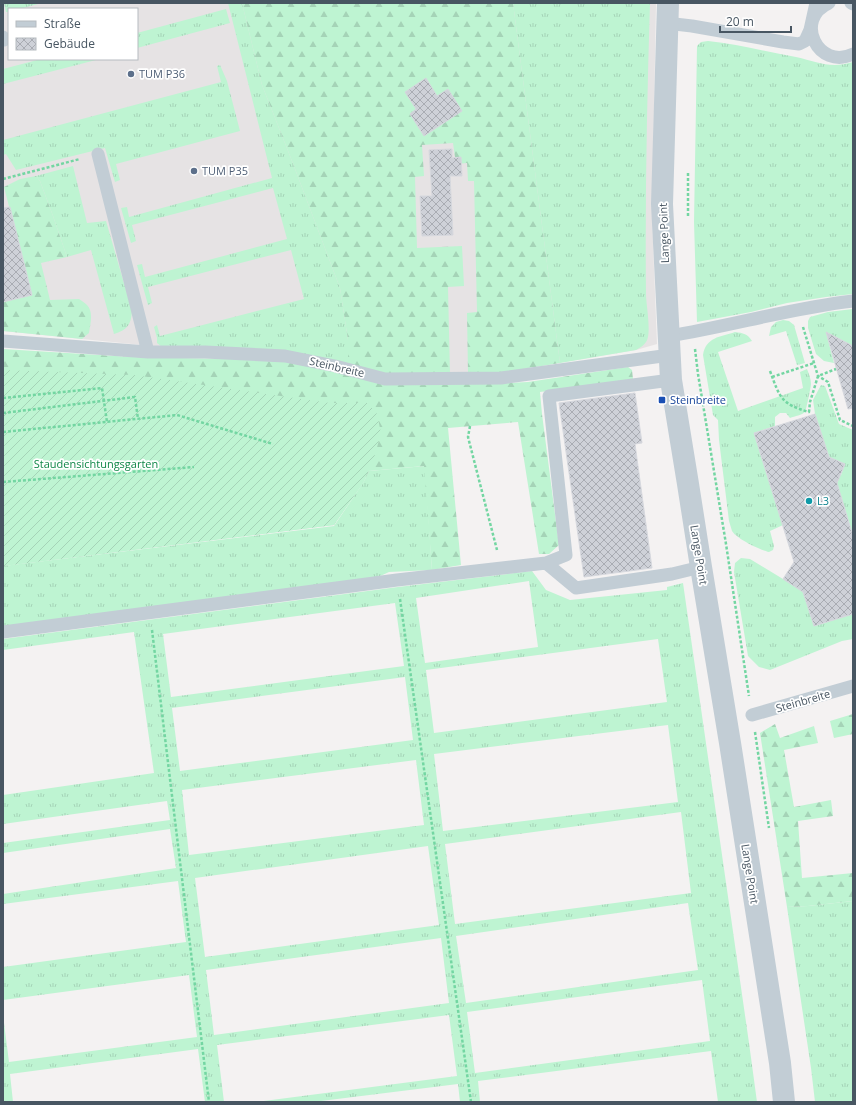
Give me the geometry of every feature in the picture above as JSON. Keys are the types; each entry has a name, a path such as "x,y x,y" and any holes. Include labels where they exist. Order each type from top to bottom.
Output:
{"street":[{"name":"Lange Point","path":"667,13 662,204 671,380 700,567 730,742 780,1063 784,1102"}],"lane":[{"path":"667,13 692,26 799,44 805,41 810,30 816,3"},
{"path":"829,3 816,12 812,21 812,38 817,47 824,54 834,57 853,54"},
{"path":"98,154 148,352"},
{"name":"Steinbreite","path":"3,341 148,352 205,352 285,356 335,366 385,379 501,378 669,345 692,332 833,303 853,301"},
{"path":"3,632 397,580 546,563 566,555 549,396 671,380"},
{"path":"546,563 576,588 672,574 700,567"},
{"name":"Steinbreite","path":"752,715 853,686"}],"path":[{"path":"3,179 98,154"},
{"path":"688,164 688,222"},
{"path":"770,371 778,392 785,402 809,412 810,402 818,376 798,310"},
{"path":"695,353 748,690"},
{"path":"772,377 814,363"},
{"path":"818,376 836,369"},
{"path":"818,376 828,382 840,420 853,426"},
{"path":"3,398 102,388 107,422"},
{"path":"3,413 135,396 138,419"},
{"path":"3,432 177,415 273,444"},
{"path":"470,426 468,437 471,451 502,568"},
{"path":"3,482 194,467"},
{"path":"397,580 471,1102"},
{"path":"150,613 209,1102"}],"shaded area":[{"path":"3,3 656,3 652,218 657,344 636,350 499,373 394,375 162,347 3,331"}],"green space":[{"path":"4,3 42,3 23,8 8,8 8,12 6,12"},
{"path":"228,3 242,3 262,85 340,288 348,340 348,364 162,347 157,343 154,327 157,325 160,336 304,299 291,250 148,287 152,303 148,305 137,265 142,264 145,277 287,239 273,188 132,225 136,241 131,243 121,208 127,207 129,217 272,178"},
{"path":"242,3 513,3 560,363 499,373 468,373 467,313 477,312 474,181 468,181 467,163 456,164 453,143 422,145 424,176 415,177 417,248 462,246 464,286 448,287 450,374 394,375 348,364 348,340 340,288 262,85"},
{"path":"513,3 650,3 646,221 646,294 649,333 646,342 636,350 560,363"},
{"path":"226,9 230,23 138,48 138,33"},
{"path":"708,41 752,48 824,64 837,65 853,62 853,294 787,303 751,312 697,322 694,222 697,46 701,42"},
{"path":"37,60 96,60 3,84 3,69"},
{"path":"220,65 227,81 240,131 116,164 120,180 115,182 105,148 16,170 6,154 3,155 3,140 221,82 217,66"},
{"path":"73,166 87,223 106,221 132,311 131,320 128,326 122,331 114,334 91,250 67,257 40,181 36,176"},
{"path":"36,176 40,181 67,257 41,263 50,300 79,299 87,305 91,315 91,322 89,333 82,339 3,331 3,302 32,295 4,187 20,179"},
{"path":"853,309 853,346 826,332 834,363 824,361 816,354 808,328 808,321 810,317 828,312"},
{"path":"783,320 789,321 794,325 805,363 797,365 786,331 769,336 771,327 776,322"},
{"path":"735,332 745,334 752,341 718,352 738,411 803,388 800,372 807,369 811,380 805,412 790,418 786,413 780,413 775,417 775,426 754,433 783,525 770,531 774,546 773,550 769,552 749,544 732,531 729,521 718,420 713,415 703,355 710,341"},
{"name":"Staudensichtungsgarten","path":"3,349 132,357 280,360 484,384 528,382 628,367 632,370 633,379 540,392 559,545 549,554 539,554 518,422 448,428 461,565 432,570 424,466 369,471 363,483 334,525 3,566"},
{"name":"Staudensichtungsgarten","path":"3,370 134,375 330,403 368,403 377,414 381,433 374,458 363,483 334,525 3,566"},
{"path":"821,385 825,386 839,424 853,430 853,536 835,477 841,475 845,464 836,460 830,462 815,414 813,400"},
{"path":"425,466 432,570 389,572 376,578 3,627 3,566 334,526 363,483 369,471"},
{"path":"741,558 750,559 783,579 802,587 814,626 853,614 853,639 842,641 770,670 759,667 748,656 734,572 735,563"},
{"path":"532,571 546,590 570,600 667,590 667,587 683,583 757,1102 718,1102 711,1051 478,1081 480,1102 460,1102 458,1084 313,1102 256,1102 457,1076 449,1015 217,1045 224,1102 205,1102 198,1049 10,1074 13,1102 3,1102 3,1015 9,1062 197,1037 189,975 3,1000 3,967 186,942 178,881 3,904 3,894 176,868 170,829 3,853 3,843 170,820 167,801 3,824 3,795 154,773 134,632 3,650 3,639 398,587","holes":["529,581 538,647 425,663 416,598","395,603 404,666 171,697 163,634","658,639 667,702 434,733 426,670","405,677 413,740 180,771 172,708","668,725 678,802 443,831 434,754","416,760 424,825 189,855 182,790","681,812 691,893 455,924 445,844","428,846 439,925 205,957 195,878","688,903 698,970 466,1003 456,936","441,938 449,1003 214,1035 206,970","702,980 710,1041 475,1073 467,1012"]},
{"path":"853,714 853,734 834,738 830,721"},
{"path":"775,724 780,738 814,726 818,743 784,750 794,807 831,800 833,816 798,821 802,878 853,873 853,901 787,907 760,733"},
{"path":"853,901 853,1102 815,1102 787,907"}],"building":[{"path":"426,78 437,96 448,89 462,111 424,136 410,114 416,109 405,92"},
{"path":"452,149 452,158 461,157 462,176 450,176 453,235 422,236 420,196 432,196 429,150"},
{"path":"10,207 32,295 3,302 3,208"},
{"path":"826,332 853,346 853,408 848,409"},
{"path":"635,393 642,443 635,444 652,568 584,577 559,403"},
{"name":"L3","path":"815,414 829,457 845,464 837,483 853,536 853,614 814,626 803,592 783,579 794,562 754,433"}],"place":[{"name":"TUM P36","path":"131,74"},
{"name":"TUM P35","path":"194,171"},
{"name":"Steinbreite","path":"662,400"},
{"name":"L3","path":"809,501"}]}
